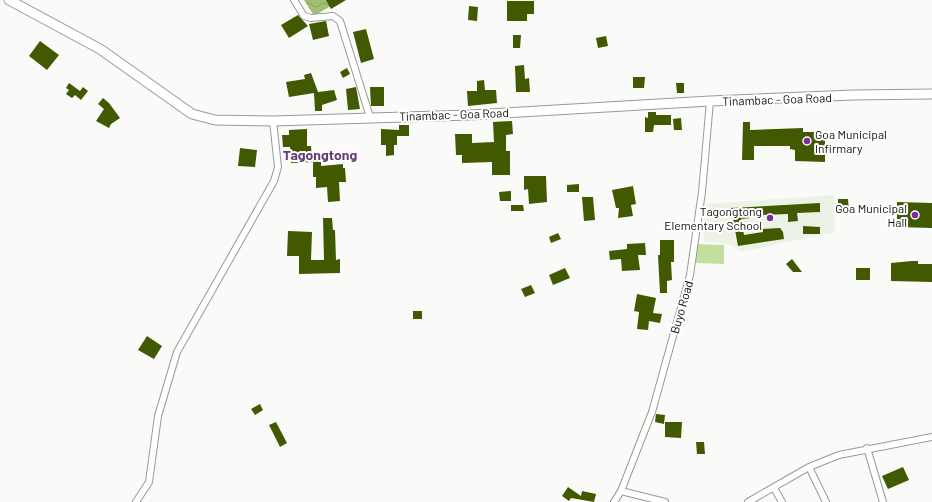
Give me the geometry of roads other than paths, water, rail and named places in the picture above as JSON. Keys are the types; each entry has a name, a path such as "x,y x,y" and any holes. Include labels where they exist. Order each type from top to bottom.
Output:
{"main road":[{"name":"Tinambac - Goa Road","path":"9,0 100,49 192,114 215,120 273,122 370,117 470,115 853,95 932,94"}],"street":[{"path":"294,0 304,16 311,18 333,16 340,21 370,117"},
{"name":"Buyo Road","path":"614,502 621,491 652,412 690,274 702,192 710,102"},
{"path":"136,502 149,482 158,416 177,352 274,181 278,167 273,122"},
{"path":"748,502 809,467 839,455 867,448 932,438"},
{"path":"867,448 883,502"},
{"path":"809,467 826,502"},
{"path":"774,488 782,502"},
{"path":"621,491 665,502"}],"water":[{"path":"304,0 341,0 314,16"}],"place":[{"name":"Goa Municipal Infirmary","path":"807,141"},
{"name":"Goa Municipal Hall","path":"915,215"},
{"name":"Tagongtong Elementary School","path":"770,218"}],"district":[{"name":"Tagongtong","path":"320,154"}]}
